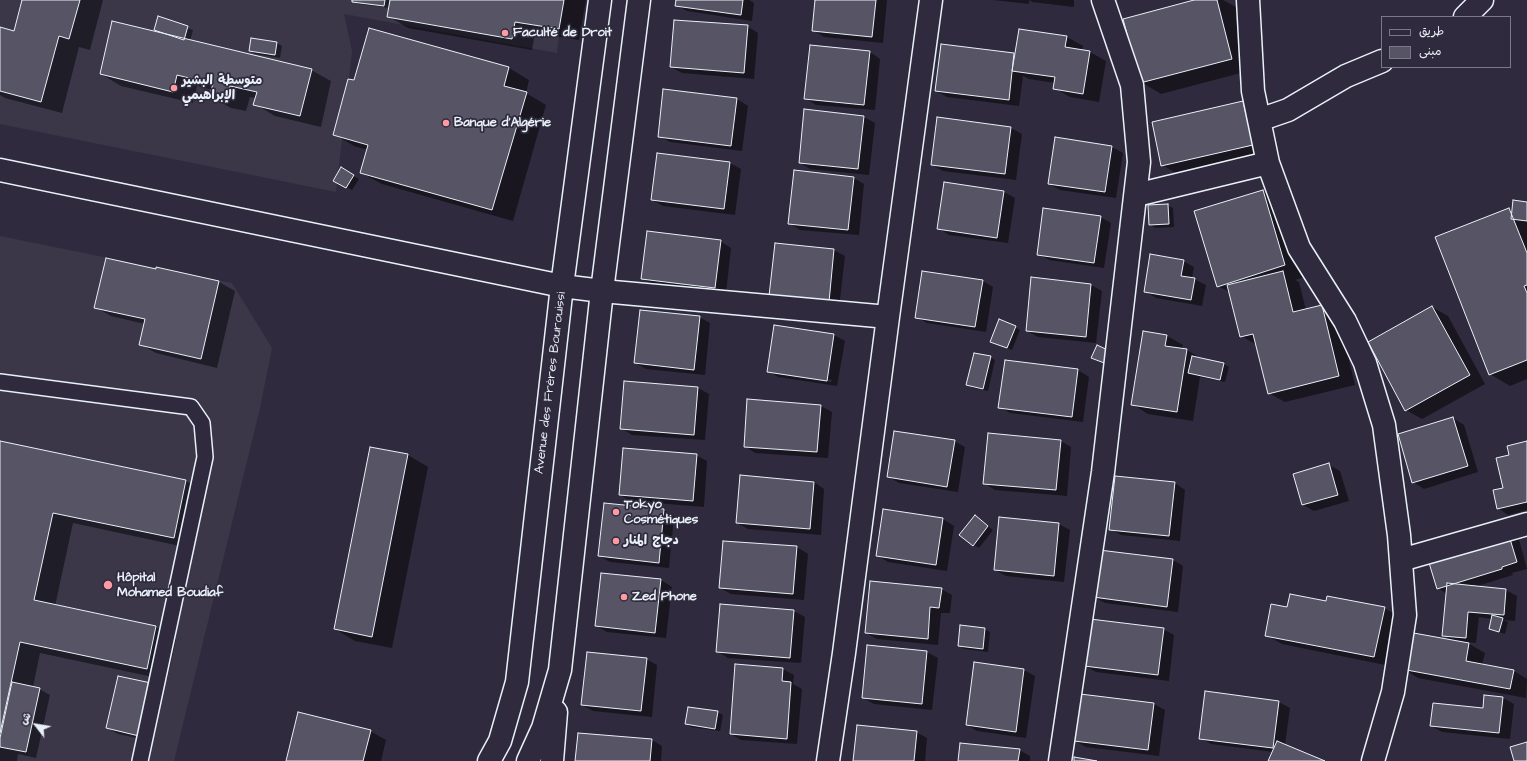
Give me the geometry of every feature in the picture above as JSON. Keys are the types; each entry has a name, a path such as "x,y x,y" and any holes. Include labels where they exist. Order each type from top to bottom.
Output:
{"street":[{"name":"Avenue des Frères Bourouissi","path":"489,761 500,741 516,682 562,286 600,0"},
{"path":"552,761 560,670 602,291 639,0"},
{"path":"828,761 844,653 931,0"},
{"path":"1060,761 1103,472 1139,162 1132,85 1103,0"},
{"path":"1248,0 1253,91 1268,163 1299,248 1345,321 1365,363 1384,425 1399,535 1405,616 1393,692 1373,761"},
{"path":"1466,16 1482,0"},
{"path":"1259,120 1288,110 1346,76 1381,61"},
{"path":"1136,195 1268,163"},
{"path":"0,170 562,286 888,317"},
{"path":"1401,560 1527,524"},
{"path":"528,761 543,728 560,670"}],"lane":[{"path":"0,382 191,407 202,422 205,457 140,761"}],"shaded area":[{"name":"متوسطة البشير الإبراهيمي","path":"0,0 563,0 557,53 344,14 352,51 336,192 0,124"},
{"name":"Hôpital Mohamed Boudiaf","path":"0,236 232,283 272,348 260,408 174,761 0,761"}],"building":[{"path":"22,0 80,0 69,39 59,36 41,102 0,91 0,27 14,31"},
{"path":"352,0 385,0 384,6 352,2"},
{"name":"Faculté de Droit","path":"390,0 564,0 559,29 515,22 512,39 387,17"},
{"path":"676,0 743,0 741,15 675,6"},
{"path":"815,0 876,0 872,37 812,31"},
{"path":"1194,0 1217,0 1232,59 1140,83 1123,19"},
{"path":"158,16 188,26 184,40 154,30"},
{"path":"674,20 748,25 744,73 670,67"},
{"path":"112,21 312,69 300,116 253,105 257,92 230,86 226,100 209,97 213,84 177,75 173,92 100,74"},
{"path":"369,28 509,67 504,86 527,92 492,210 360,173 368,145 333,135 348,79 354,80"},
{"path":"1019,29 1067,36 1065,47 1090,51 1083,94 1053,89 1055,77 1012,71"},
{"path":"251,38 277,42 275,55 249,51"},
{"path":"941,44 1014,53 1009,100 935,91"},
{"path":"810,45 870,51 864,105 804,99"},
{"path":"663,89 737,98 731,146 658,137"},
{"path":"1243,101 1253,145 1161,166 1152,122"},
{"path":"804,109 864,116 858,169 799,163"},
{"path":"937,117 1011,127 1005,174 931,165"},
{"path":"1055,137 1112,146 1105,192 1048,184"},
{"path":"657,153 730,162 724,209 651,200"},
{"path":"341,167 354,175 346,188 333,181"},
{"path":"794,170 854,177 848,230 788,224"},
{"path":"944,182 1004,191 997,238 937,229"},
{"path":"1263,190 1285,265 1217,287 1194,211"},
{"path":"1513,200 1527,202 1527,221 1511,219"},
{"path":"1168,204 1169,224 1149,225 1148,205"},
{"path":"1043,208 1101,216 1094,263 1037,255"},
{"path":"1509,208 1527,253 1527,285 1524,286 1527,293 1527,360 1489,375 1435,237"},
{"path":"647,231 721,240 715,288 641,279"},
{"path":"775,243 834,249 829,302 769,296"},
{"path":"1150,254 1184,260 1181,276 1195,278 1191,300 1144,292"},
{"path":"106,258 219,281 201,359 139,345 145,319 94,308"},
{"path":"922,271 983,280 975,327 915,318"},
{"path":"1283,271 1293,312 1322,305 1339,376 1268,394 1253,334 1240,337 1227,285"},
{"path":"1031,277 1091,284 1086,337 1026,331"},
{"path":"1432,306 1470,375 1405,411 1368,342"},
{"path":"640,310 700,316 694,370 634,363"},
{"path":"999,319 1016,326 1007,348 990,342"},
{"path":"774,325 834,334 827,381 767,372"},
{"path":"1143,331 1167,335 1165,346 1187,349 1177,412 1131,405"},
{"path":"1097,345 1112,352 1107,364 1091,358"},
{"path":"974,353 991,356 983,389 966,385"},
{"path":"1192,356 1224,363 1220,380 1188,373"},
{"path":"1005,360 1078,369 1072,417 998,408"},
{"path":"624,381 698,387 694,435 620,429"},
{"path":"747,399 821,405 817,452 744,447"},
{"path":"1453,417 1468,466 1412,483 1398,434"},
{"path":"894,431 955,440 947,487 887,477"},
{"path":"988,433 1061,440 1056,490 983,484"},
{"path":"0,441 186,480 174,538 53,513 34,600 156,626 147,669 20,642 0,733"},
{"path":"1527,441 1527,502 1497,509 1493,490 1503,488 1496,458 1509,455 1507,446"},
{"path":"370,447 408,454 372,637 334,629"},
{"path":"623,448 697,454 693,501 619,495"},
{"path":"1329,463 1338,495 1302,505 1293,474"},
{"path":"740,475 814,482 810,529 736,523"},
{"path":"1115,476 1175,482 1169,536 1109,530"},
{"path":"604,503 664,509 659,563 598,556"},
{"path":"883,509 943,518 936,565 876,556"},
{"path":"975,515 988,526 973,546 959,535"},
{"path":"999,517 1059,523 1054,576 994,570"},
{"path":"1507,529 1517,562 1502,567 1502,569 1437,589 1426,553"},
{"path":"723,541 797,546 793,594 719,588"},
{"path":"1099,550 1173,559 1167,607 1093,597"},
{"path":"601,573 661,579 655,633 595,626"},
{"path":"870,581 942,588 939,608 930,607 928,639 865,633"},
{"path":"1447,583 1506,589 1504,615 1468,612 1466,638 1442,636"},
{"path":"1290,594 1326,601 1327,596 1385,607 1374,657 1265,636 1271,604 1287,607"},
{"path":"720,604 794,610 790,658 716,652"},
{"path":"1492,615 1503,618 1499,632 1489,629"},
{"path":"1090,619 1164,628 1158,675 1084,666"},
{"path":"960,625 985,628 983,649 958,646"},
{"path":"1408,632 1469,643 1466,661 1514,670 1510,689 1401,669"},
{"path":"867,645 927,651 922,704 862,698"},
{"path":"587,652 647,658 641,711 581,705"},
{"path":"974,662 1024,669 1016,732 966,725"},
{"path":"735,664 783,668 782,681 791,682 787,739 730,734"},
{"path":"118,676 151,683 139,736 106,728"},
{"path":"12,682 40,688 26,752 0,747 0,738"},
{"path":"1205,691 1279,701 1273,748 1199,739"},
{"path":"1080,694 1154,703 1148,750 1074,741"},
{"path":"1484,695 1503,697 1499,733 1430,726 1433,703 1483,708"},
{"path":"688,707 718,711 715,729 685,724"},
{"path":"298,712 371,730 363,761 286,761"},
{"path":"857,725 917,731 914,761 853,761"},
{"path":"578,733 652,739 650,761 575,761"},
{"path":"1277,741 1325,761 1268,761"},
{"path":"1527,742 1527,761 1514,761 1510,747"},
{"path":"960,743 1020,749 1018,761 958,761"},
{"path":"1074,757 1097,761 1074,761"}],"place":[{"name":"Faculté de Droit","path":"505,33"},
{"name":"متوسطة البشير الإبراهيمي","path":"174,88"},
{"name":"Banque d'Algérie","path":"446,123"},
{"name":"Tokyo Cosmétiques","path":"616,512"},
{"name":"دجاج المنار","path":"616,541"},
{"name":"Hôpital Mohamed Boudiaf","path":"108,585"},
{"name":"Zed Phone","path":"624,597"}]}
